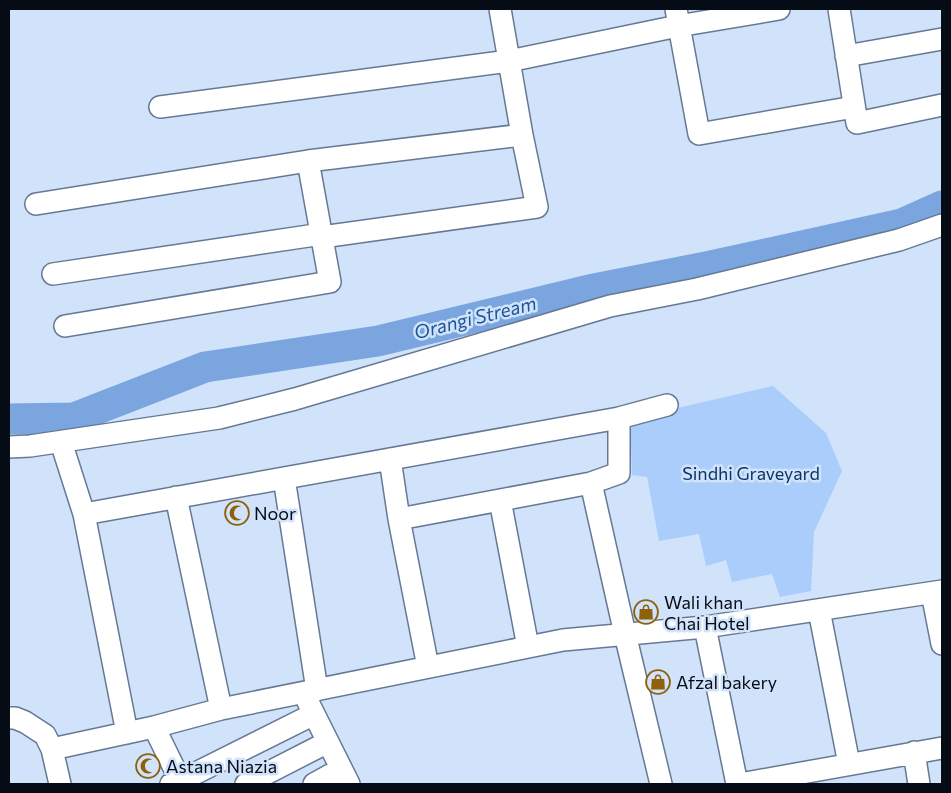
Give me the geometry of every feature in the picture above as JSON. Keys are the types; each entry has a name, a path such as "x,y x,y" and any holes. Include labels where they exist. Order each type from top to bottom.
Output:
{"street":[{"path":"53,274 537,207 522,135 500,9"},
{"path":"160,107 509,61 677,17 779,9"},
{"path":"839,9 857,123 942,105"},
{"path":"677,17 699,134 854,107"},
{"path":"846,56 942,39"},
{"path":"36,204 308,161 522,135"},
{"path":"65,326 330,282 308,161"},
{"path":"9,447 61,442 219,418 295,399 610,306 697,289 899,240 942,225"},
{"path":"84,514 619,418 667,405"},
{"path":"399,519 591,483 619,473 619,418"},
{"path":"61,442 84,514 127,733"},
{"path":"390,459 399,519 428,667"},
{"path":"284,478 314,714 345,777 314,784"},
{"path":"591,483 661,784"},
{"path":"176,497 221,710"},
{"path":"500,500 528,647"},
{"path":"52,750 154,728 221,710 563,640 705,627 937,592 942,644"},
{"path":"819,610 849,764"},
{"path":"705,627 739,784 942,748"},
{"path":"154,728 178,783 314,714"},
{"path":"9,718 20,720 45,735 52,750 60,784"},
{"path":"246,784 328,742"},
{"path":"914,752 919,784"}],"green space":[{"name":"Sindhi Graveyard","path":"773,386 826,433 842,471 814,532 811,591 780,597 772,574 732,582 726,560 706,566 699,534 659,541 647,477 632,475 630,419"}],"waterway":[{"name":"Orangi Stream","path":"9,419 74,418 205,367 378,341 589,290 711,266 902,224 942,206"}],"place":[{"name":"Noor","path":"237,513"},
{"name":"Wali khan Chai Hotel","path":"646,612"},
{"name":"Afzal bakery","path":"658,682"},
{"name":"Astana Niazia","path":"148,766"}]}
